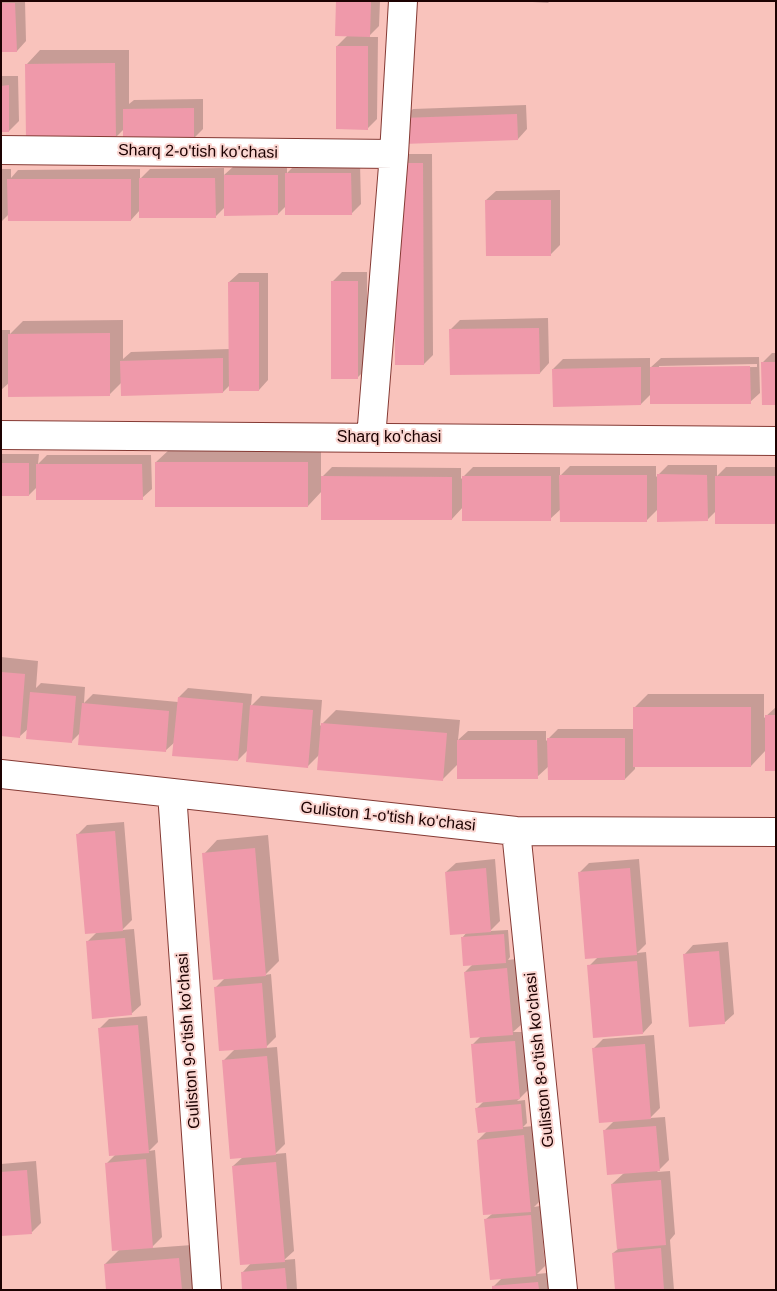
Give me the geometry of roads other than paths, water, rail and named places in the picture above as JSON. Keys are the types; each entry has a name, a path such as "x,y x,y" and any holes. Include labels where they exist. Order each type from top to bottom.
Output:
{"street":[{"path":"371,438 394,154 403,1"},
{"name":"Sharq 2-o'tish ko'chasi","path":"1,150 394,154"},
{"name":"Sharq ko'chasi","path":"1,435 776,441"},
{"name":"Guliston 1-o'tish ko'chasi","path":"1,774 516,831 776,832"},
{"name":"Guliston 9-o'tish ko'chasi","path":"172,793 207,1290"},
{"name":"Guliston 8-o'tish ko'chasi","path":"516,831 563,1290"}]}
